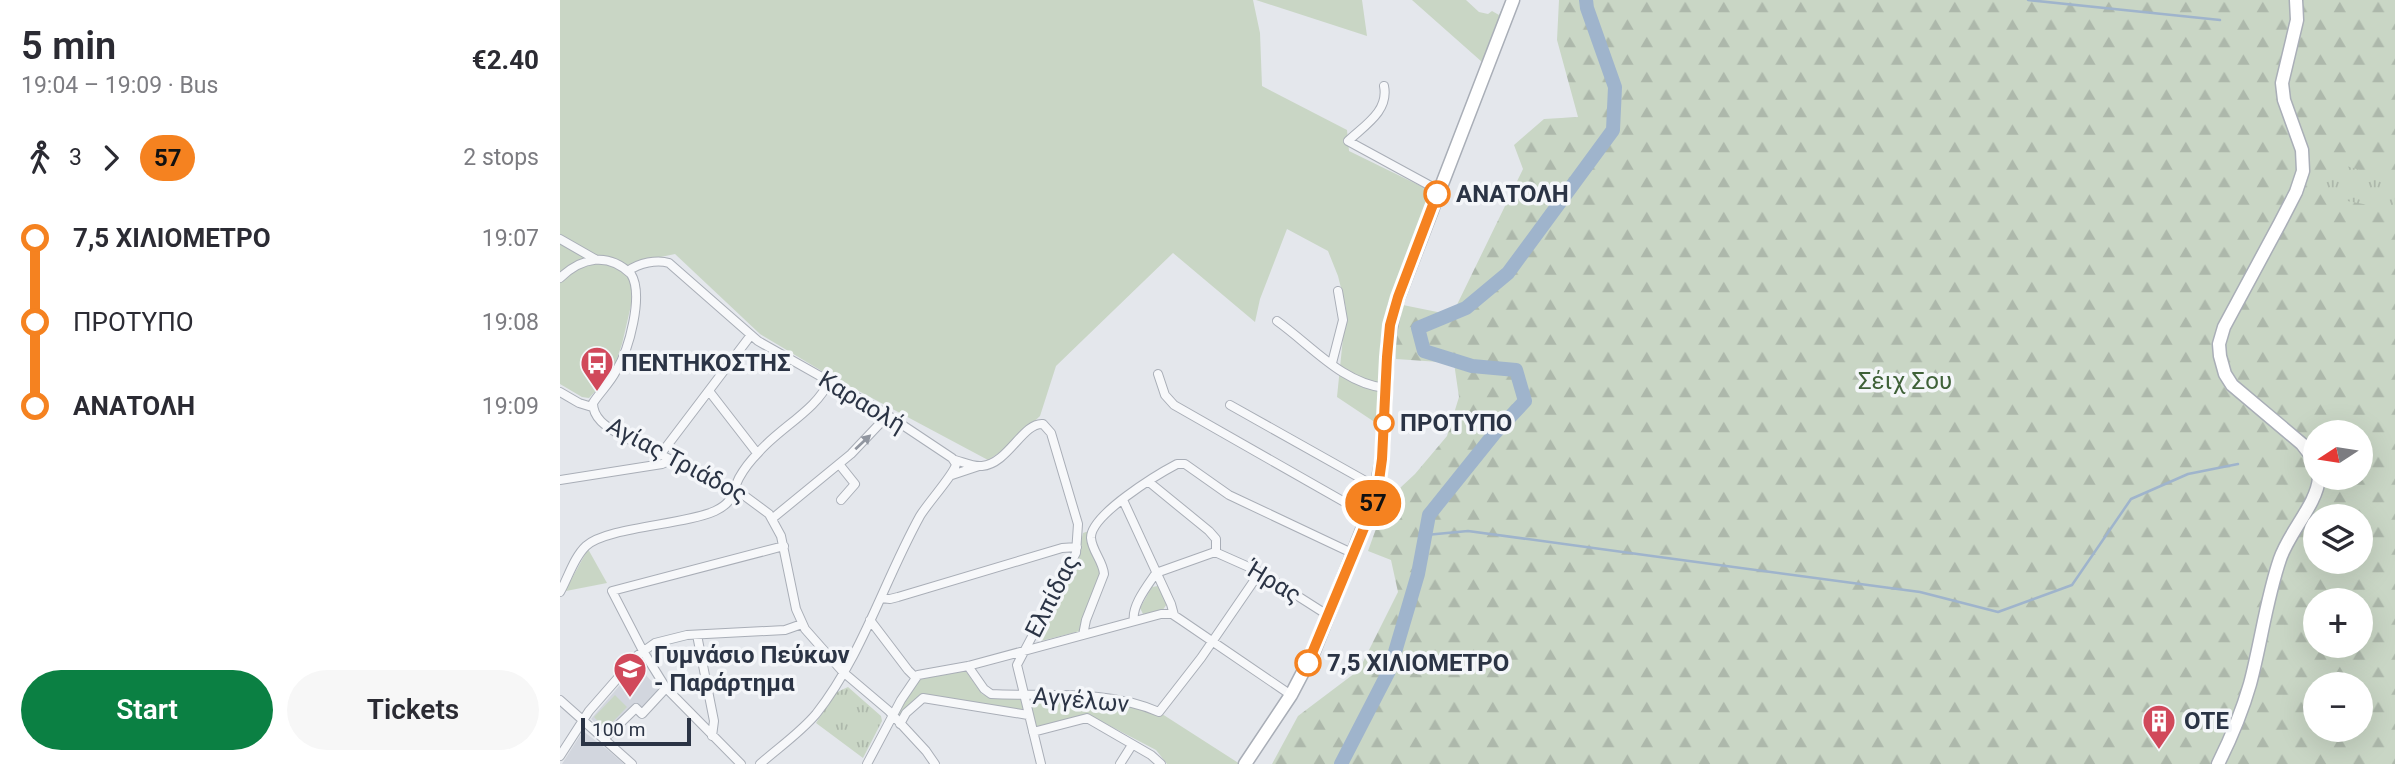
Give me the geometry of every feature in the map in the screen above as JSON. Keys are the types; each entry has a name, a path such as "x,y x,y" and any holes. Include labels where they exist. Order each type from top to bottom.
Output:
{"street":[{"path":"1245,764 1291,695 1310,660 1369,516 1378,488 1382,459 1388,342 1395,306 1513,0"},
{"path":"2296,0 2297,20 2282,83 2284,100 2302,150 2303,171 2296,192 2224,327 2219,349 2225,374 2232,385 2303,445"},
{"path":"1384,86 1386,94 1383,107 1348,141 1438,190"},
{"path":"560,239 595,259"},
{"path":"560,278 578,264 595,259 608,260 628,271"},
{"name":"Καραολή","path":"628,271 657,261 669,263 751,335 888,415 955,462 979,466"},
{"name":"Αγίας Τριάδος","path":"628,271 634,277 637,288 630,330 619,366 595,399 592,407 596,416 604,424 671,460 735,490 761,506 773,518 783,546 796,609 802,624 816,645 843,672 845,679 884,713 892,716 923,747 935,764"},
{"path":"1332,363 1343,320 1338,291"},
{"path":"1277,321 1350,378 1366,385 1385,388"},
{"path":"660,454 751,335"},
{"path":"1158,374 1165,395 1174,405 1369,516"},
{"path":"560,593 581,553 591,543 710,513 727,503 738,479 757,453 821,396 829,381"},
{"path":"560,391 579,403 592,407"},
{"path":"709,391 757,453"},
{"path":"1230,405 1378,488"},
{"path":"773,518 839,464 871,435 888,415"},
{"name":"Ελπίδας","path":"979,466 998,460 1034,425 1041,424 1047,428 1078,524 1077,547 1071,563 1017,668 1041,764"},
{"path":"560,480 662,464 671,460"},
{"path":"952,475 955,462"},
{"path":"839,464 855,484 841,500"},
{"path":"1083,635 1104,574 1091,539 1094,526 1123,500 1175,465 1185,464 1229,495 1354,554"},
{"path":"760,764 812,718 843,672 923,512 940,487 952,475 979,466"},
{"name":"Ήρας","path":"1149,482 1209,531 1216,539 1216,552"},
{"path":"2218,764 2236,727 2249,687 2280,558 2317,490"},
{"path":"1123,500 1174,615"},
{"path":"741,764 666,688 612,591 783,546"},
{"path":"881,598 898,597 1062,548 1077,547"},
{"name":"Ήρας","path":"1156,573 1216,552 1260,572 1329,616"},
{"name":"Αγγέλων","path":"968,666 988,692 1103,697 1135,702 1159,712 1213,642 1260,572"},
{"path":"1134,621 1133,614 1156,573"},
{"path":"867,764 915,677 968,666 1161,614 1174,615 1291,695"},
{"path":"870,620 915,677"},
{"path":"560,755 583,719 643,651 660,641 697,635 785,630 802,624"},
{"path":"697,635 714,721 712,736"},
{"path":"605,738 636,708 642,714 666,688"},
{"path":"900,724 906,713 923,698 1028,715"},
{"path":"560,700 632,764"},
{"path":"1033,732 1087,718 1152,755 1161,764"},
{"name":"Αγγέλων","path":"1120,764 1132,745"}],"shaded area":[{"name":"Γυμνάσιο Πεύκων - Παράρτημα","path":"637,665 660,691 641,711 636,707 607,734 591,719"},
{"path":"583,731 609,751 624,764 562,764"}],"green space":[{"path":"560,0 1253,0 1260,33 1262,86 1347,130 1349,151 1435,193 1387,311 1376,423 1337,397 1346,308 1328,251 1287,229 1260,299 1255,322 1173,253 1056,366 1040,416 1005,449 988,460 825,373 760,334 675,254 637,262 631,279 632,301 612,373 589,398 582,397 560,384"},
{"path":"1256,0 1362,0 1367,36"},
{"path":"1412,0 1466,0 1479,12 1488,14 1492,11 1499,15 1506,0 1511,0 1500,28 1495,27 1482,62"},
{"name":"Σέιχ Σου","path":"1559,0 2395,0 2395,764 1272,764 1298,716 1359,670 1398,592 1391,560 1368,551 1386,501 1415,474 1447,436 1459,397 1454,363 1396,359 1395,333 1403,305 1452,315 1523,169 1514,145 1544,119 1578,117 1557,40"},
{"path":"2337,163 2395,181 2395,210 2326,197 2326,175"},
{"path":"1089,531 1089,540 1101,572 1080,631 1041,641 1037,638 1077,561 1083,533"},
{"path":"588,549 607,583 566,591 566,589"},
{"path":"1158,586 1167,604 1162,611 1143,614 1140,608 1152,587"},
{"path":"965,670 982,694 989,697 1106,700 1159,712 1240,764 1167,764 1156,750 1093,717 1037,729 1033,714 925,695 901,717 897,714 918,679"},
{"path":"848,687 881,716 882,721 863,758 816,723 835,693"},
{"path":"615,695 627,707 606,729 594,717"}],"waterway":[{"path":"1341,764 1390,669 1418,574 1429,515 1494,434 1525,401 1516,370 1472,366 1424,351 1418,328 1466,308 1508,273 1613,130 1615,87 1586,0"},
{"path":"2028,0 2220,20"},
{"path":"1426,535 1468,531 1920,592 1998,612 2072,585 2131,499 2188,474 2238,464"}],"bus line":[{"name":"57","path":"1308,663 1378,488 1390,325 1437,194"}],"place":[{"name":"ΑΝΑΤΟΛΗ","path":"1437,194"},
{"name":"ΠΕΝΤΗΚΟΣΤΗΣ","path":"597,393"},
{"name":"ΠΡΟΤΥΠΟ","path":"1384,423"},
{"name":"7,5 ΧΙΛΙΟΜΕΤΡΟ","path":"1308,663"},
{"name":"Γυμνάσιο Πεύκων - Παράρτημα","path":"630,699"},
{"name":"ΟΤΕ","path":"2159,751"}]}
